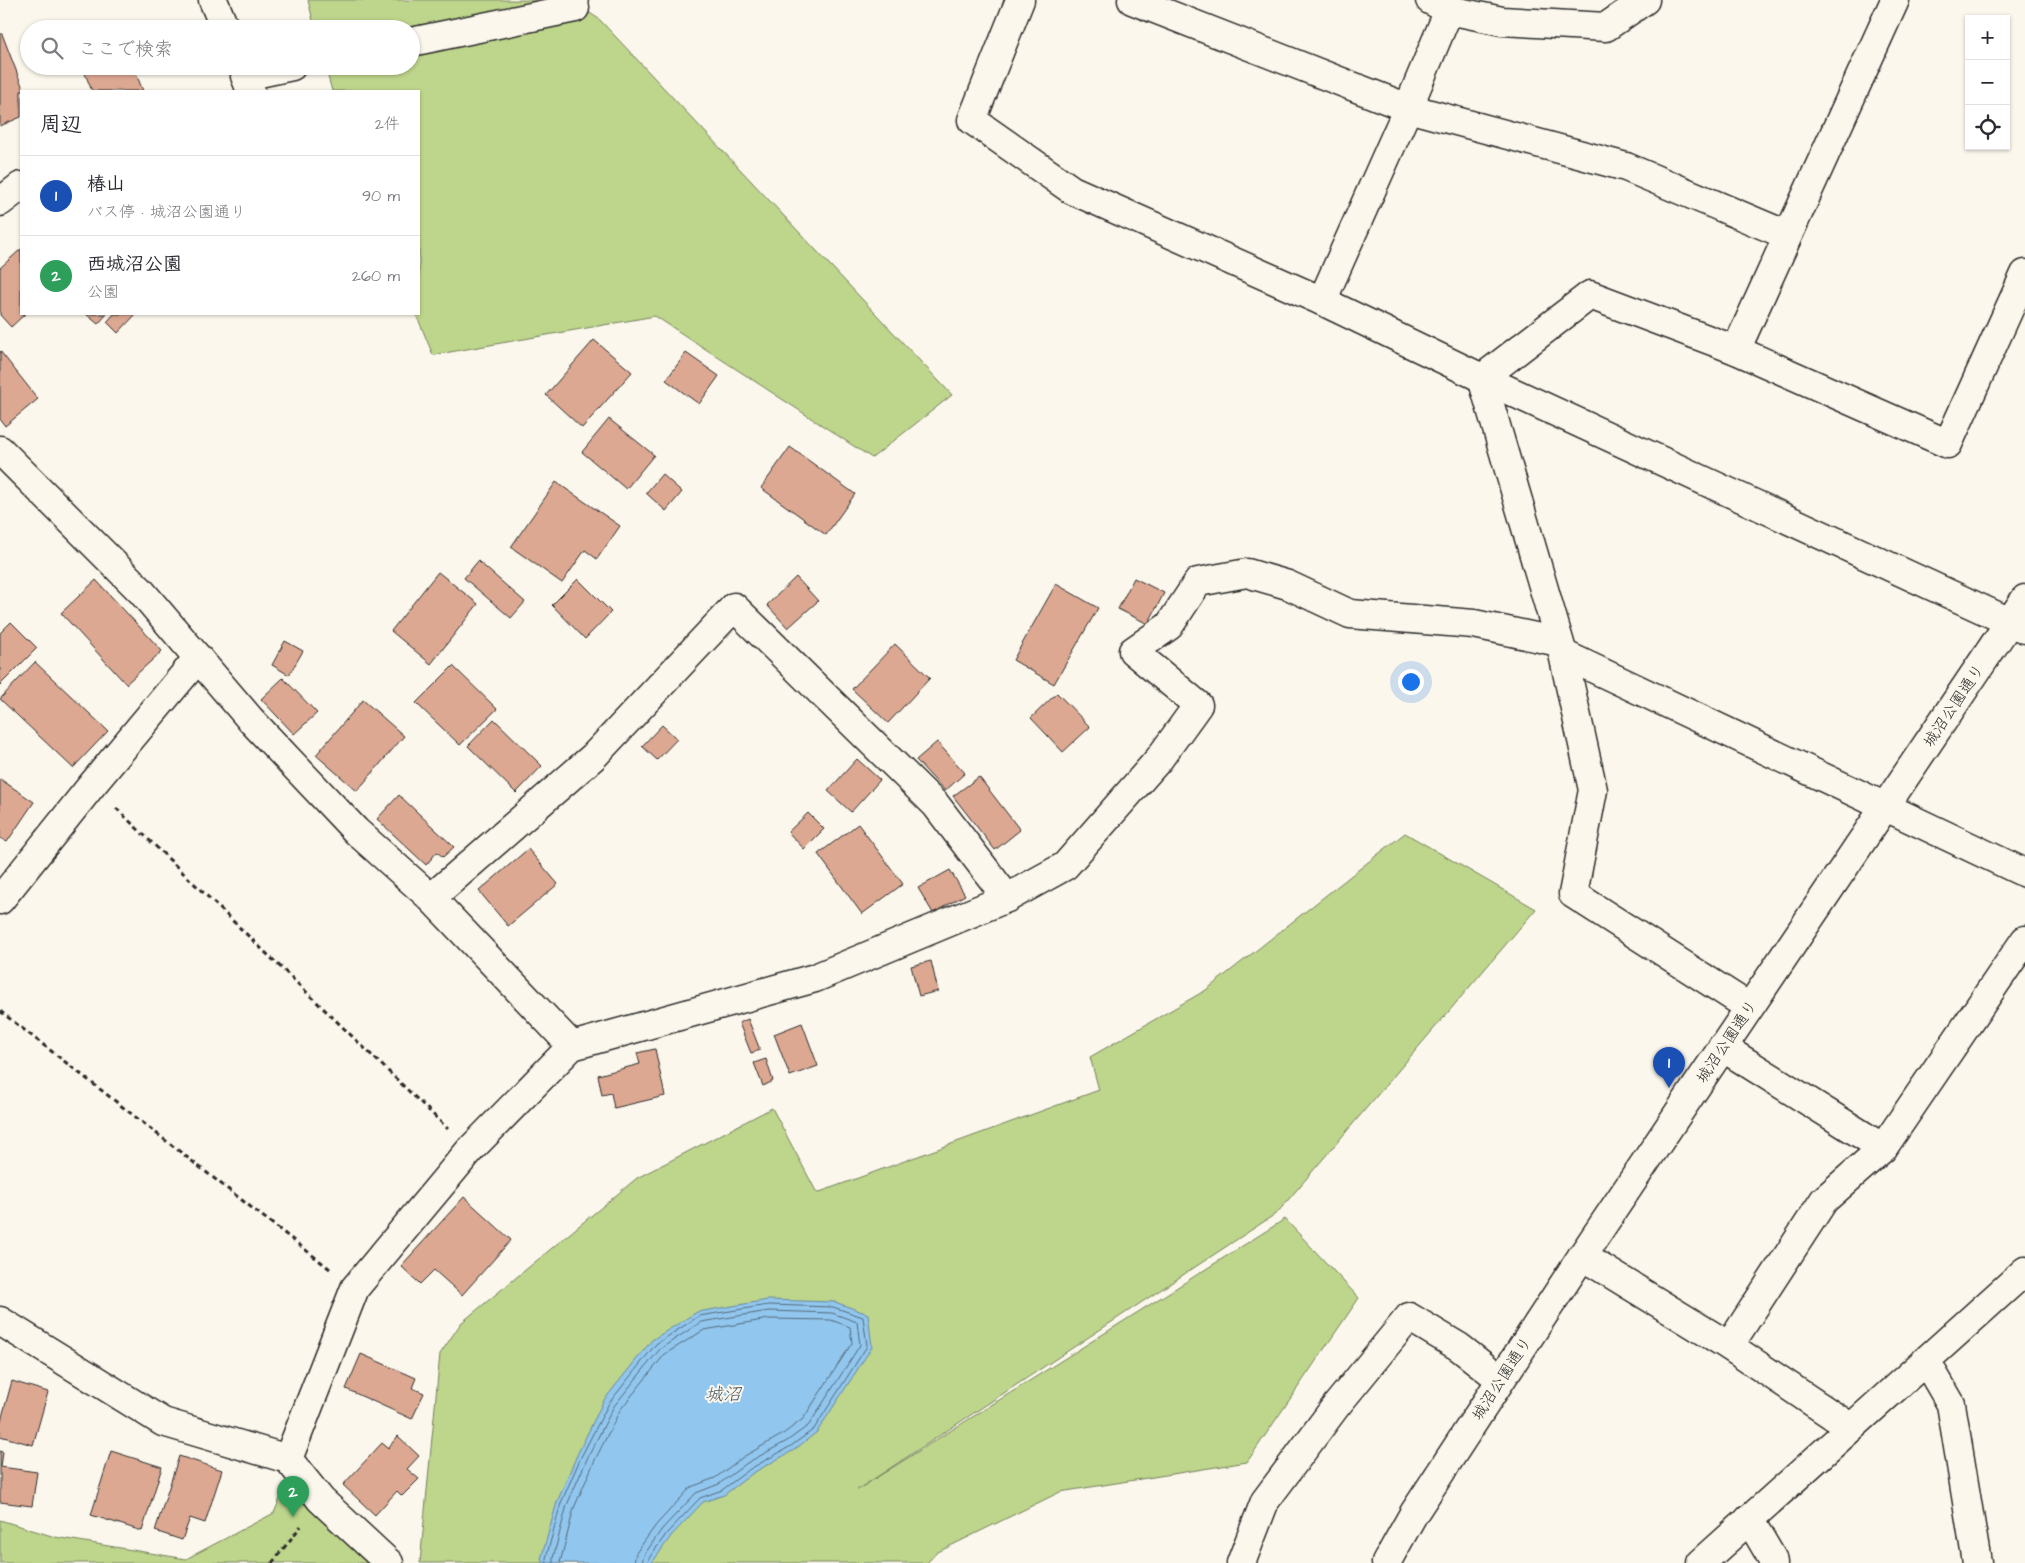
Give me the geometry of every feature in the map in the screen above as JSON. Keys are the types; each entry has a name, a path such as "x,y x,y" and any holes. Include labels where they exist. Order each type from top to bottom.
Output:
{"street":[{"path":"213,0 221,20"},
{"path":"420,40 575,8 572,0"},
{"path":"1020,0 972,120 1072,190 1322,301 1482,378 2017,625"},
{"path":"1132,0 1408,108 1626,167 1787,235"},
{"path":"1322,301 1408,108 1440,5 1502,21 1606,27 1645,0"},
{"path":"1736,350 1895,0"},
{"path":"0,202 20,187"},
{"path":"1482,378 1590,295 1736,350 1948,444 2025,274"},
{"path":"1482,378 1561,648 1593,790 1573,894 1749,1007"},
{"path":"0,450 141,591 250,719 356,831 431,898 572,1046"},
{"path":"288,1458 355,1288 470,1150 572,1046 815,978 1007,898 1065,866 1159,759 1198,705 1133,650 1168,626 1198,582 1247,573 1288,585 1350,614 1474,624 1561,648 2025,874"},
{"name":"城沼公園通り","path":"1386,1563 1414,1513 1500,1379 1722,1047 1886,807 2017,625 2025,598"},
{"path":"431,898 594,757 734,607 936,805 1007,898"},
{"path":"0,900 92,785 198,658"},
{"path":"1729,1346 1824,1200 1883,1148 2025,940"},
{"path":"1722,1047 1883,1148"},
{"path":"1582,1256 1729,1346 1850,1427"},
{"path":"1701,1563 2025,1271"},
{"path":"1241,1563 1265,1500 1336,1406 1409,1317 1458,1347 1500,1379"},
{"path":"0,1321 163,1422 288,1458 321,1500 390,1563"},
{"path":"1926,1361 1951,1404 1977,1563"},
{"path":"1750,1519 1773,1563"}],"path":[{"path":"92,785 470,1150"},
{"path":"0,1011 355,1288"},
{"path":"272,1563 321,1500"}],"green space":[{"path":"308,0 570,0 599,19 952,395 872,458 655,316 433,355 416,315 420,315 420,90 332,90 328,75 420,75 420,20 313,20"},
{"path":"1405,833 1536,909 1277,1213 857,1490 1285,1219 1359,1298 1247,1462 1060,1492 936,1553 927,1563 420,1563 440,1354 461,1323 637,1178 772,1108 817,1193 1099,1090 1090,1057 1206,990"},
{"path":"289,1477 315,1512 369,1563 0,1563 0,1520 55,1537 186,1559 274,1513"}],"water":[{"name":"城沼","path":"768,1300 835,1302 868,1314 872,1347 817,1432 794,1450 753,1473 724,1495 703,1502 671,1536 652,1563 543,1563 541,1559 557,1502 577,1455 604,1400 652,1340 697,1312"}],"building":[{"path":"0,34 2,34 24,90 20,90 20,117 0,126"},
{"path":"86,75 137,75 143,90 92,90"},
{"path":"20,250 20,315 24,315 11,327 0,315 0,268"},
{"path":"87,315 106,315 98,324"},
{"path":"113,315 135,315 118,333 107,322"},
{"path":"594,340 632,372 582,428 546,395"},
{"path":"0,351 38,399 5,426 0,419"},
{"path":"686,353 719,376 699,404 666,380"},
{"path":"609,419 654,455 626,489 582,452"},
{"path":"790,447 855,494 826,535 761,488"},
{"path":"662,474 682,492 666,511 646,493"},
{"path":"556,482 620,526 597,559 585,550 562,583 511,547"},
{"path":"478,561 525,602 511,618 464,578"},
{"path":"438,572 478,604 431,664 391,631"},
{"path":"796,577 818,601 788,628 767,605"},
{"path":"1134,578 1164,593 1148,624 1118,609"},
{"path":"578,579 611,612 585,639 552,605"},
{"path":"96,580 162,651 126,684 61,613"},
{"path":"1056,584 1098,608 1054,684 1013,660"},
{"path":"11,622 37,648 0,685 0,633"},
{"path":"285,641 303,651 289,675 272,665"},
{"path":"895,644 930,678 888,723 852,689"},
{"path":"35,662 108,731 73,768 0,699"},
{"path":"453,666 497,709 460,745 416,703"},
{"path":"283,678 317,713 294,734 261,699"},
{"path":"1057,693 1090,727 1063,752 1031,718"},
{"path":"363,700 404,736 357,791 316,755"},
{"path":"494,719 542,766 516,793 468,746"},
{"path":"662,725 677,739 657,760 642,746"},
{"path":"937,742 965,773 945,791 916,760"},
{"path":"857,759 880,780 851,812 828,791"},
{"path":"979,777 1020,830 995,850 953,796"},
{"path":"0,779 34,802 7,842 0,838"},
{"path":"399,795 454,847 443,857 437,852 426,865 377,819"},
{"path":"808,813 824,829 804,849 788,832"},
{"path":"858,824 903,884 862,914 818,854"},
{"path":"528,849 558,884 508,926 479,891"},
{"path":"950,870 965,895 933,913 918,888"},
{"path":"931,961 938,991 919,996 911,966"},
{"path":"748,1019 760,1050 751,1053 739,1023"},
{"path":"802,1023 818,1066 790,1076 774,1034"},
{"path":"655,1049 665,1096 614,1108 611,1093 602,1095 598,1075 640,1064 637,1053"},
{"path":"766,1059 773,1081 763,1086 754,1063"},
{"path":"464,1197 511,1240 462,1295 434,1270 420,1284 401,1266"},
{"path":"361,1354 416,1378 412,1388 424,1393 412,1419 346,1389"},
{"path":"12,1381 48,1392 33,1445 0,1436 0,1424"},
{"path":"398,1436 419,1456 407,1469 419,1479 402,1496 397,1491 375,1515 343,1485 382,1443 388,1448"},
{"path":"0,1451 3,1452 1,1467 37,1472 32,1506 0,1502"},
{"path":"111,1451 162,1467 142,1531 91,1515"},
{"path":"179,1456 222,1470 205,1523 190,1518 182,1540 155,1531"}],"place":[{"name":"椿山","path":"1669,1088"},
{"name":"西城沼公園","path":"293,1517"}]}
